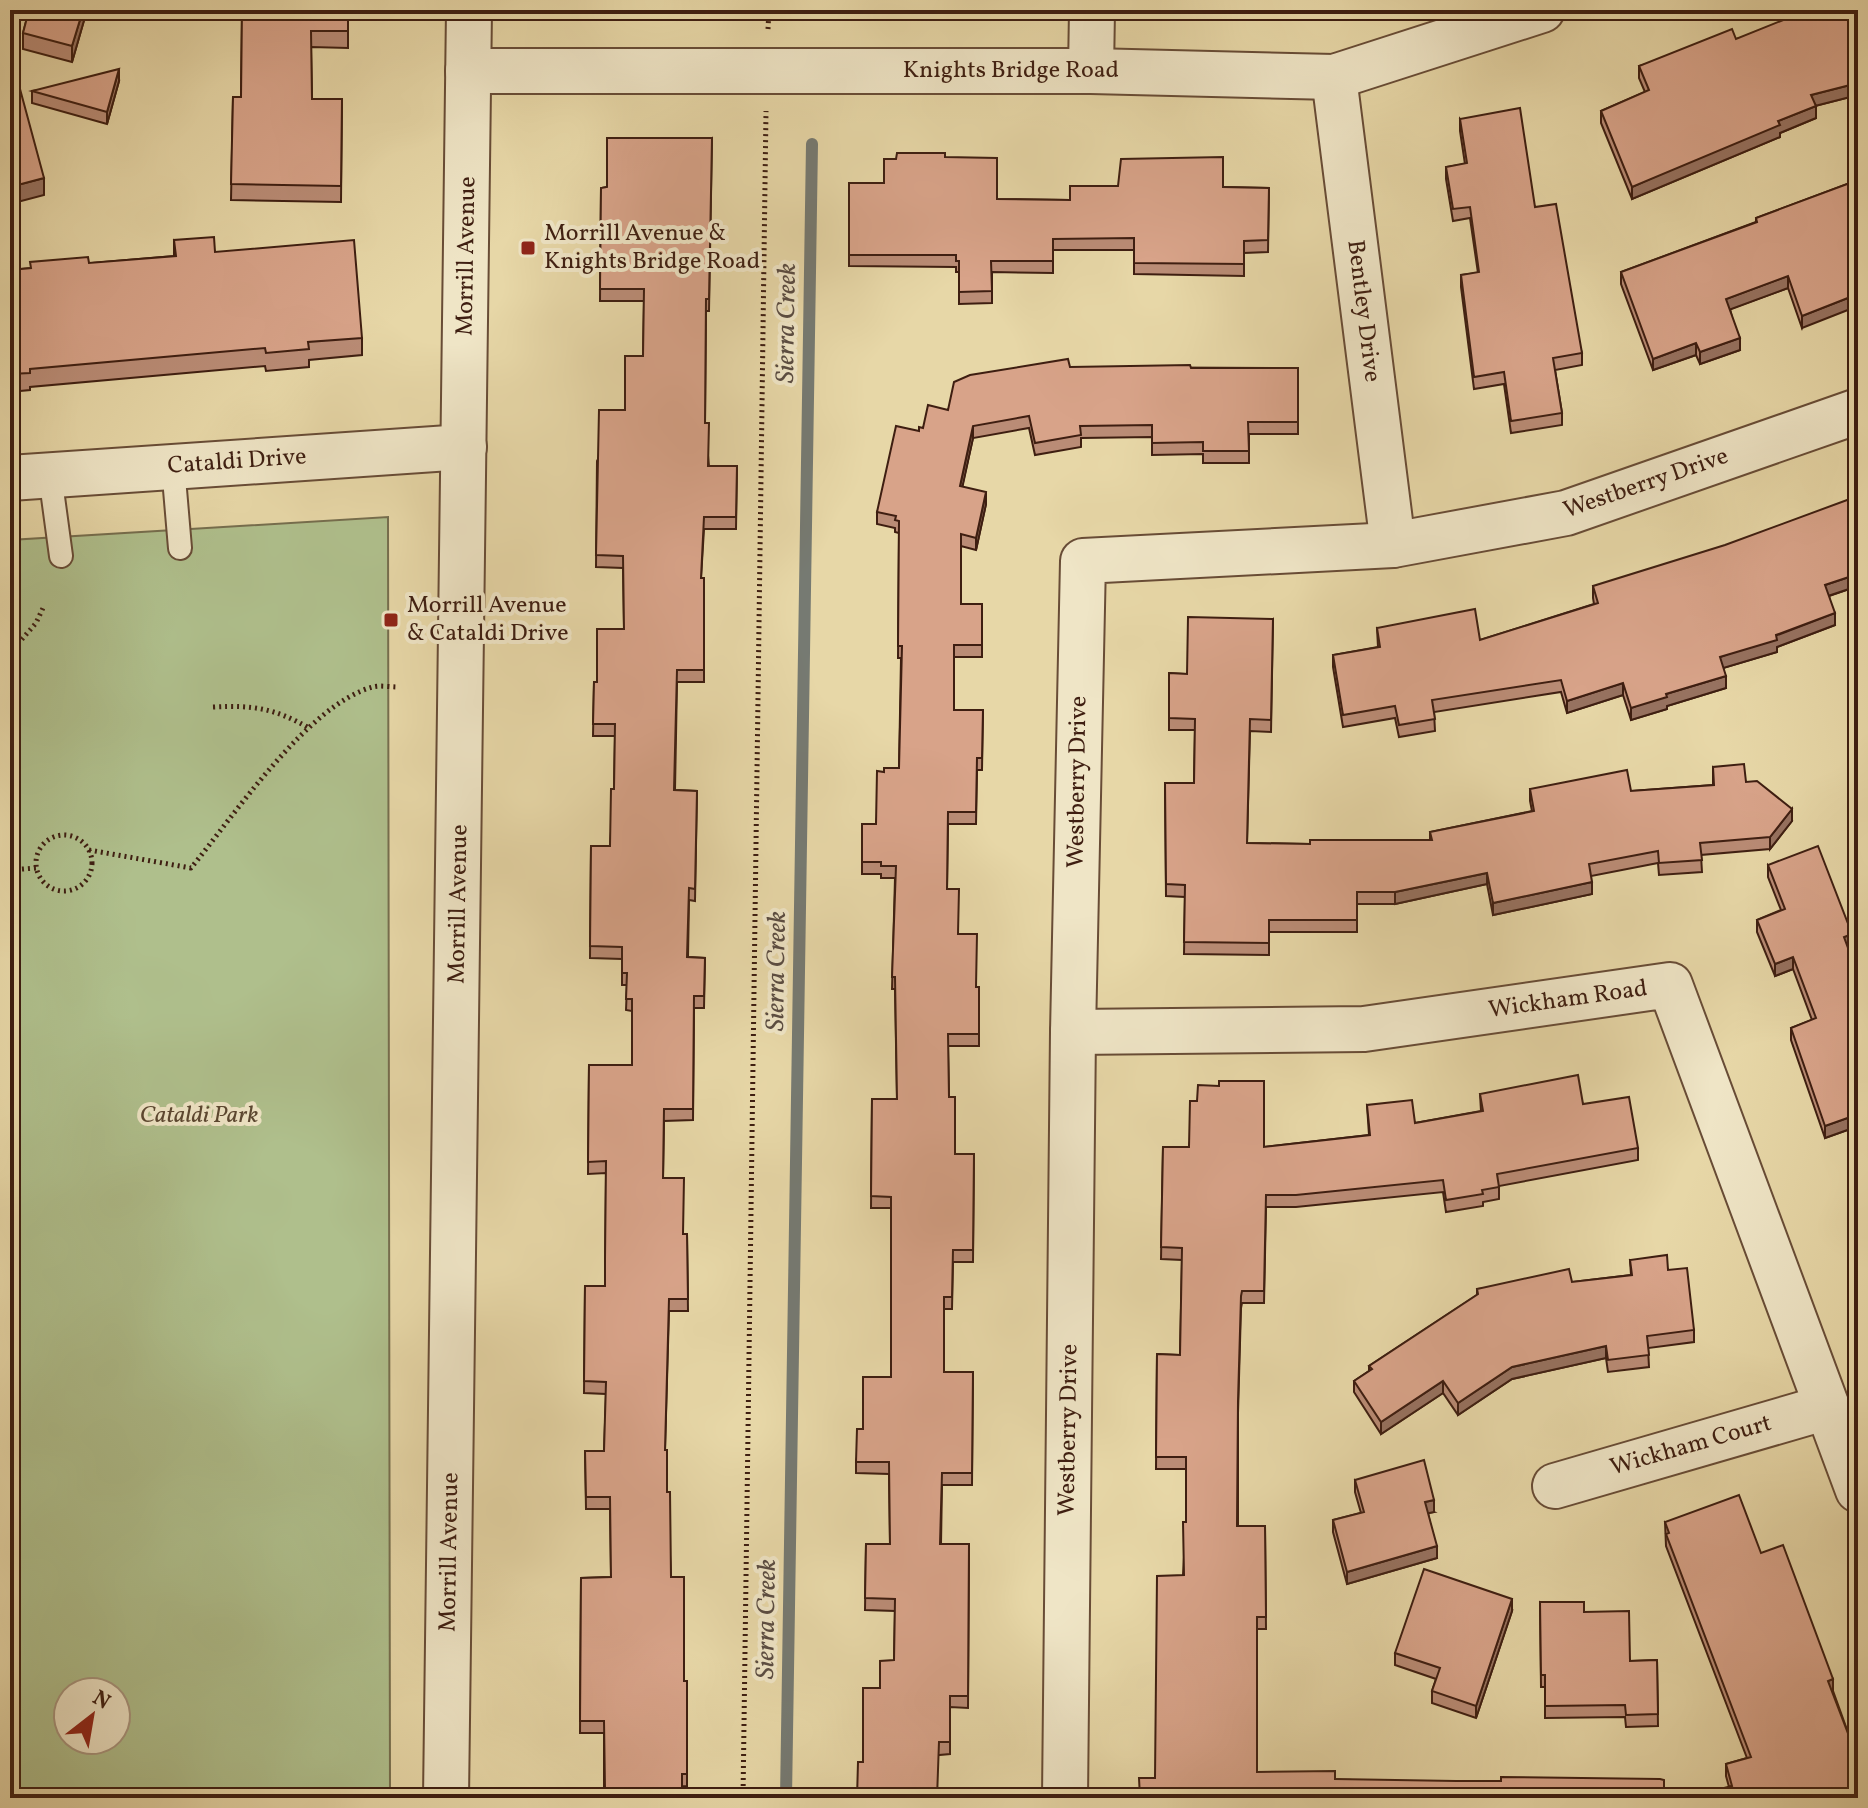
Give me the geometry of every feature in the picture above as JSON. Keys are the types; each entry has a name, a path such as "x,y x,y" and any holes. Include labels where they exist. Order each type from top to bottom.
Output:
{"street":[{"name":"Morrill Avenue","path":"446,1798 469,10"},
{"path":"1091,71 1092,10"},
{"name":"Knights Bridge Road","path":"468,71 1091,71 1334,77 1542,10"},
{"name":"Bentley Drive","path":"1334,77 1393,545"},
{"name":"Westberry Drive","path":"1065,1798 1073,1032 1083,561 1393,545 1566,513 1858,411"},
{"name":"Cataldi Drive","path":"30,476 464,447"},
{"name":"Wickham Road","path":"1073,1032 1364,1029 1670,985 1858,1490"},
{"name":"Wickham Court","path":"1555,1486 1827,1407"}],"lane":[{"path":"173,466 180,548"},
{"path":"30,476 61,556"}],"path":[{"path":"743,1798 769,10"},
{"path":"10,653 36,623 43,608"},
{"path":"89,850 191,868 288,748 332,707 373,687 398,687"},
{"path":"213,707 249,705 283,714 309,728"},
{"path":"59,836 80,840 89,850 91,870 87,879 69,891 48,886 36,868 41,847 59,836"},
{"path":"10,870 36,868"}],"green space":[{"name":"Cataldi Park","path":"388,517 390,1798 10,1798 10,540"}],"building":[{"path":"29,10 83,10 72,46 23,33"},
{"path":"242,10 348,10 348,31 311,31 312,99 342,99 341,186 231,184 233,97 241,97"},
{"path":"1808,10 1858,10 1858,83 1811,95 1816,106 1778,121 1780,125 1632,187 1601,111 1649,90 1639,66 1732,29 1736,39"},
{"path":"119,69 107,112 32,91"},
{"path":"20,89 44,178 10,187 10,91"},
{"path":"1520,108 1535,207 1556,204 1582,353 1553,358 1562,413 1511,421 1504,372 1474,377 1461,275 1479,272 1470,207 1453,209 1446,167 1467,163 1460,119"},
{"path":"607,138 712,138 709,299 706,299 705,423 709,423 708,466 737,466 736,517 704,517 701,578 704,578 704,670 677,670 674,790 697,791 695,889 689,888 687,957 705,958 704,996 694,996 693,1109 664,1109 663,1178 684,1178 683,1234 687,1234 688,1299 669,1299 665,1450 667,1492 670,1492 671,1577 684,1577 687,1774 682,1774 682,1798 591,1798 591,1791 605,1790 604,1721 580,1721 581,1578 611,1577 610,1497 586,1497 585,1451 604,1451 606,1382 584,1381 585,1286 605,1286 606,1161 588,1162 589,1065 632,1065 632,999 626,999 627,973 622,973 622,947 590,946 591,846 610,846 611,789 614,789 615,724 593,724 597,629 624,629 623,556 596,555 599,410 625,410 625,356 643,356 644,289 600,289 601,188 607,187"},
{"path":"897,153 997,158 997,199 1070,200 1070,186 1118,186 1121,159 1223,157 1223,187 1269,188 1268,240 1244,241 1244,264 1134,263 1134,238 1053,239 1053,261 991,261 992,291 959,292 959,261 956,261 956,255 849,255 849,183 884,183 884,159 896,159"},
{"path":"1858,180 1858,294 1802,316 1788,276 1726,299 1740,338 1700,352 1696,343 1653,359 1621,272 1757,222 1756,218"},
{"path":"214,237 215,252 354,240 362,338 308,342 309,349 266,353 265,348 30,369 30,373 10,374 10,270 31,268 30,262 88,257 89,263 176,256 174,240"},
{"path":"1068,359 1070,367 1190,365 1191,368 1298,368 1298,422 1248,422 1249,451 1203,451 1203,442 1152,443 1152,425 1080,426 1081,435 1035,443 1029,416 973,426 960,486 986,492 976,538 961,534 961,604 982,604 982,645 954,645 954,710 983,710 982,758 977,758 976,812 948,812 947,889 959,889 958,934 977,934 979,1034 948,1034 949,1097 955,1097 955,1154 974,1154 973,1250 953,1250 952,1297 944,1297 944,1372 973,1372 972,1473 942,1473 940,1544 969,1544 968,1696 950,1696 950,1742 939,1742 937,1798 857,1798 858,1762 863,1762 863,1688 880,1688 880,1661 894,1660 895,1599 865,1598 866,1544 890,1544 889,1462 856,1462 857,1429 863,1429 863,1377 891,1377 891,1197 871,1196 872,1099 897,1099 895,977 892,977 896,866 862,862 862,824 876,824 877,771 899,768 902,646 898,646 899,521 895,520 896,516 877,512 896,426 919,431 919,427 923,428 928,405 948,410 954,382 970,375"},
{"path":"1858,496 1858,574 1825,585 1835,613 1776,635 1777,640 1720,657 1726,676 1631,708 1623,683 1567,701 1561,680 1432,700 1435,719 1399,725 1395,706 1343,715 1333,655 1380,647 1377,628 1475,609 1480,640 1598,603 1593,586 1725,545"},
{"path":"1188,617 1273,619 1271,720 1250,719 1247,843 1432,840 1430,832 1534,811 1530,789 1627,770 1631,791 1714,785 1713,767 1744,764 1746,782 1757,781 1792,809 1770,837 1700,843 1702,860 1659,863 1658,851 1589,864 1592,882 1493,903 1487,873 1395,892 1357,892 1357,920 1269,920 1269,943 1184,942 1185,885 1166,884 1165,783 1194,783 1195,719 1169,718 1169,673 1187,674"},
{"path":"1818,846 1852,934 1844,937 1858,975 1858,1128 1853,1116 1825,1126 1791,1028 1816,1018 1793,957 1775,964 1757,920 1785,909 1768,865"},
{"path":"1578,1075 1583,1104 1629,1097 1638,1148 1497,1174 1499,1187 1482,1190 1483,1194 1446,1200 1443,1180 1296,1195 1266,1195 1264,1291 1242,1291 1241,1296 1238,1401 1237,1526 1265,1526 1266,1617 1257,1617 1257,1772 1335,1771 1335,1779 1660,1779 1664,1780 1664,1798 1140,1798 1139,1778 1155,1778 1157,1576 1184,1575 1183,1522 1186,1522 1186,1457 1156,1457 1157,1354 1180,1355 1182,1248 1161,1247 1163,1147 1189,1147 1190,1101 1197,1101 1198,1085 1219,1086 1219,1081 1264,1081 1264,1147 1370,1135 1367,1105 1412,1100 1415,1123 1483,1111 1480,1094"},
{"path":"1667,1255 1668,1270 1687,1268 1694,1330 1647,1336 1649,1355 1608,1360 1606,1346 1512,1367 1458,1403 1443,1381 1381,1422 1354,1381 1372,1369 1369,1366 1478,1294 1477,1289 1569,1269 1572,1282 1632,1275 1630,1260"},
{"path":"1424,1460 1434,1500 1425,1502 1437,1546 1347,1572 1333,1520 1364,1512 1355,1480"},
{"path":"1739,1495 1761,1553 1783,1545 1833,1679 1828,1681 1854,1749 1858,1748 1858,1798 1684,1798 1732,1786 1726,1764 1751,1757 1666,1534 1669,1533 1665,1522"},
{"path":"1424,1569 1512,1599 1476,1706 1432,1691 1440,1668 1395,1653"},
{"path":"1540,1602 1584,1602 1584,1612 1629,1611 1630,1661 1657,1660 1658,1714 1626,1715 1625,1705 1545,1706 1545,1675 1541,1675"}],"waterway":[{"name":"Sierra Creek","path":"786,1798 812,144"}],"place":[{"name":"Morrill Avenue & Knights Bridge Road","path":"528,248"},
{"name":"Morrill Avenue & Cataldi Drive","path":"391,620"}]}
